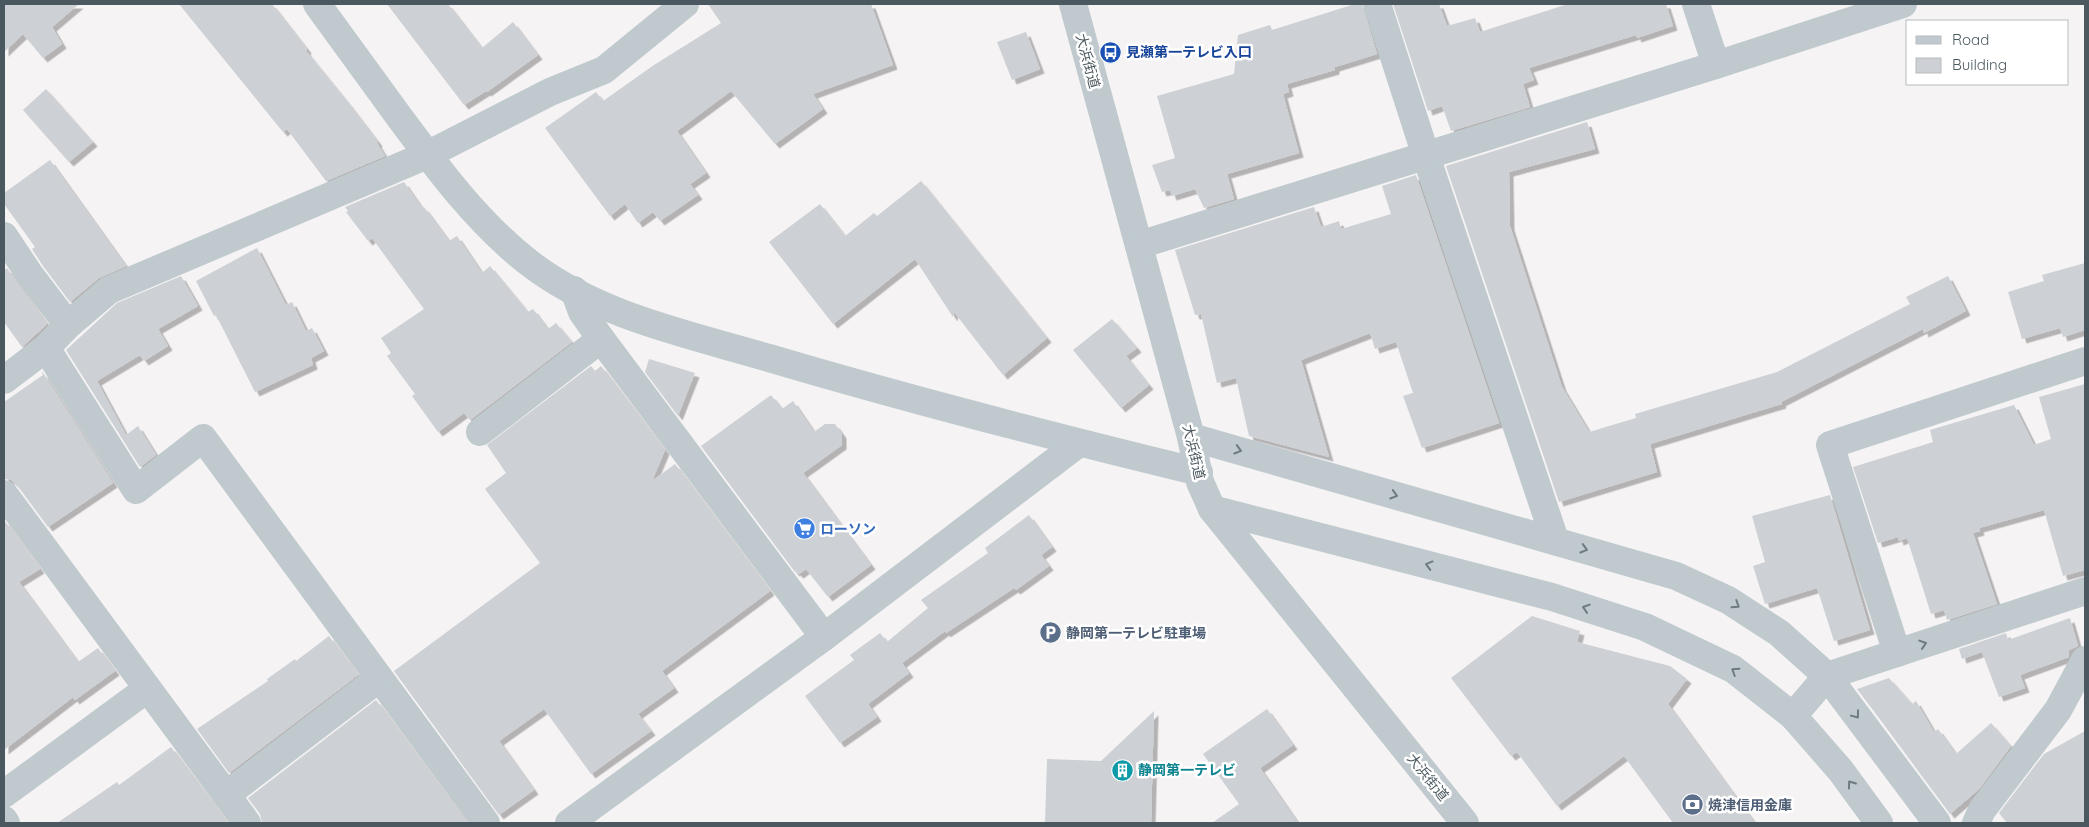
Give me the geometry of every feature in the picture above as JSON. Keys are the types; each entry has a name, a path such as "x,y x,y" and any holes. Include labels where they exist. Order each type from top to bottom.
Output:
{"street":[{"path":"317,4 427,155 470,207 529,263 604,306 662,326 800,367 1079,443 1199,472"},
{"path":"4,380 46,348 68,325 109,290 427,155 550,92 604,70 685,4"},
{"name":"大浜街道","path":"1073,4 1191,437 1200,482 1212,509 1465,823"},
{"path":"1377,4 1555,540"},
{"path":"1696,4 1716,65"},
{"path":"1139,245 1716,65 1904,4"},
{"path":"4,236 30,275 68,325"},
{"path":"574,290 582,312 601,339 824,637"},
{"path":"480,432 601,339"},
{"path":"46,348 136,490 203,438 378,679 486,823"},
{"path":"1897,653 1830,445 2085,361"},
{"path":"1191,437 1676,576 1728,600 1779,633 1827,676 1937,823"},
{"path":"569,823 824,637 1079,443"},
{"path":"4,494 247,823"},
{"path":"1212,509 1552,597 1645,627 1734,669 1793,716 1842,771 1879,823"},
{"path":"1793,716 1827,676 2085,590"},
{"path":"1976,823 1982,810 2058,710 2085,660"},
{"path":"226,795 378,679"},
{"path":"4,794 147,689"}],"building":[{"path":"4,4 79,4 52,27 62,44 43,58 23,34 4,52"},
{"path":"179,4 272,4 307,49 306,51 378,142 385,156 326,181 287,129 283,132"},
{"path":"387,4 448,4 482,48 513,22 538,55 487,92 464,105"},
{"path":"708,4 871,4 893,65 813,94 823,109 775,144 731,91 677,131 706,173 690,184 698,195 660,221 653,212 638,223 625,204 610,216 545,128 596,92 603,101 654,65 721,23"},
{"path":"1355,4 1362,4 1377,54 1335,67 1335,70 1287,84 1289,92 1283,94 1299,153 1227,174 1234,199 1204,208 1195,189 1172,196 1170,190 1162,192 1152,165 1175,158 1157,96 1234,74 1238,35 1270,25 1272,30"},
{"path":"1393,4 1439,4 1447,26 1475,18 1480,32 1568,4 1666,4 1673,26 1637,38 1636,35 1529,68 1534,80 1523,84 1530,107 1451,131 1442,106 1428,111"},
{"path":"1026,32 1040,69 1012,80 997,42"},
{"path":"46,89 93,142 69,162 23,110"},
{"path":"1587,122 1595,149 1509,172 1510,226 1562,387 1589,432 1636,418 1635,414 1777,372 1910,304 1906,297 1948,276 1966,311 1924,333 1923,329 1781,402 1782,404 1650,444 1657,472 1559,502 1446,166"},
{"path":"50,160 126,266 99,278 70,302 43,266 32,249 35,247 4,204 4,193"},
{"path":"1416,175 1499,423 1422,448 1403,396 1413,393 1396,342 1375,349 1370,333 1301,360 1329,457 1249,436 1236,378 1217,383 1201,314 1195,315 1175,250 1314,207 1321,227 1339,221 1341,229 1391,214 1382,186"},
{"path":"921,181 1047,338 1003,375 954,312 953,317 915,259 833,324 769,242 820,204 845,236 874,213 877,216"},
{"path":"404,182 449,241 457,236 482,273 490,266 528,312 533,309 548,329 556,323 572,342 470,420 464,413 438,432 412,396 415,394 387,356 391,353 381,338 424,309 372,238 368,241 346,212 348,211 345,207"},
{"path":"257,248 286,305 292,302 306,331 312,328 324,351 311,358 313,365 255,392 216,315 214,316 196,281"},
{"path":"2085,263 2085,330 2063,337 2060,328 2022,339 2008,292 2044,281 2042,275"},
{"path":"7,268 47,324 22,347 4,322 4,271"},
{"path":"181,276 198,306 158,329 168,346 144,361 140,355 97,381 126,435 138,426 156,455 140,467 66,350 117,303"},
{"path":"1112,319 1137,348 1126,356 1149,385 1121,408 1073,350"},
{"path":"649,359 695,373 678,416 645,372"},
{"path":"591,366 595,371 601,366 665,450 652,481 675,464 770,591 662,671 674,688 638,714 651,731 591,774 544,709 499,741 534,790 499,815 394,671 540,563 485,489 506,473 487,445"},
{"path":"42,371 113,483 48,527 17,485 11,480 4,479 4,402 43,375"},
{"path":"2085,384 2085,570 2063,576 2044,510 1979,528 1980,531 1973,533 1997,604 1947,620 1944,610 1931,614 1907,538 1899,541 1898,537 1878,543 1853,467 1933,442 1930,430 2014,405 2034,445 2051,439 2039,397"},
{"path":"771,395 782,409 793,401 814,432 825,424 835,424 842,434 842,445 803,473 871,565 828,597 806,569 799,574 795,572 701,446"},
{"path":"1830,495 1870,630 1834,641 1817,588 1765,604 1753,566 1765,562 1752,516"},
{"path":"1029,515 1052,547 1041,555 1049,566 1016,590 1014,588 946,633 945,631 902,663 909,673 868,704 877,717 840,743 805,696 854,660 850,655 880,633 887,642 928,608 921,600 988,553 985,548"},
{"path":"4,520 40,569 19,582 78,662 98,648 115,671 75,700 73,697 4,750"},
{"path":"1532,616 1580,631 1577,642 1670,666 1687,679 1668,704 1755,823 1673,823 1624,756 1557,806 1517,752 1511,756 1451,678"},
{"path":"2070,618 2078,646 2069,650 2069,657 2020,675 2025,688 1999,697 1982,652 1962,659 1959,649 2006,633 2008,640"},
{"path":"329,636 358,675 229,773 197,729 268,681 267,679 295,659 296,661"},
{"path":"1889,678 1912,704 1916,701 1934,732 1938,729 1956,754 1991,723 2011,746 1979,789 1950,814 1857,689"},
{"path":"376,700 467,823 262,823 260,814 248,798"},
{"path":"1267,709 1293,745 1260,768 1298,823 1212,823 1239,804 1203,754"},
{"name":"静岡第一テレビ","path":"1154,711 1151,823 1045,823 1047,759 1101,761"},
{"path":"2085,731 2085,823 2007,823 1999,813 2044,754"},
{"path":"171,747 228,823 57,823 117,782 119,785"}],"place":[{"name":"見瀬第一テレビ入口","path":"1110,52"},
{"name":"ローソン","path":"804,529"},
{"name":"静岡第一テレビ駐車場","path":"1050,633"},
{"name":"静岡第一テレビ","path":"1122,770"},
{"name":"焼津信用金庫","path":"1692,805"}]}
